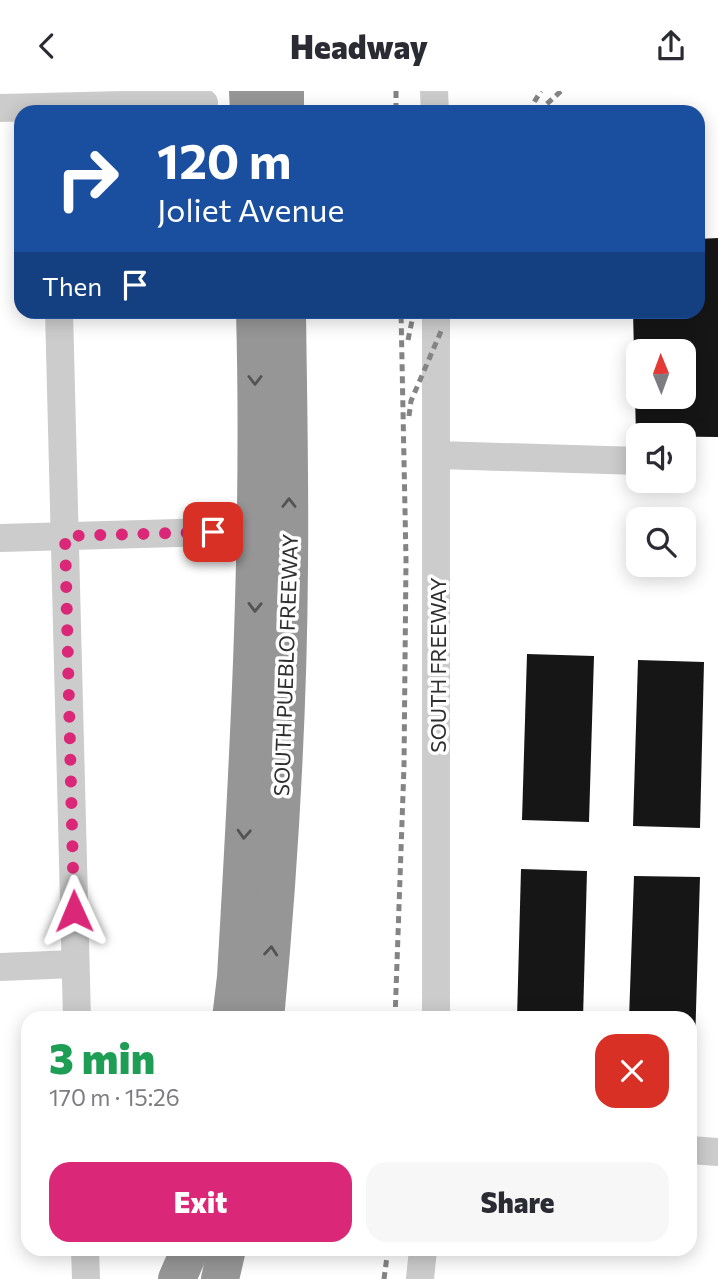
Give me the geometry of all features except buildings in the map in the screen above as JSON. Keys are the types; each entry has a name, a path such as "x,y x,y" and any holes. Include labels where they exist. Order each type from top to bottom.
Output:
{"highway":[{"name":"SOUTH PUEBLO FREEWAY","path":"232,1011 255,614 255,319"},
{"name":"SOUTH PUEBLO FREEWAY","path":"266,1011 285,722 289,567 288,319"},
{"path":"177,1279 188,1256"},
{"path":"184,1279 189,1256"},
{"path":"220,1279 225,1256"}],"street":[{"path":"53,104 204,103"},
{"path":"59,319 78,1011"},
{"name":"SOUTH FREEWAY","path":"436,319 436,1011"},
{"path":"438,455 626,461"},
{"path":"0,538 213,532"},
{"path":"0,967 75,964"},
{"path":"697,1150 718,1152"},
{"path":"85,1256 86,1279"},
{"path":"420,1279 422,1256"}],"railway":[{"path":"396,91 396,105"},
{"path":"532,105 541,91"},
{"path":"546,105 561,91"},
{"path":"395,1011 404,766 406,560 401,319"},
{"path":"408,340 412,319"},
{"path":"409,416 411,401 442,329"},
{"path":"384,1279 387,1256"}],"route":[{"path":"74,911 65,536 213,532"}]}
